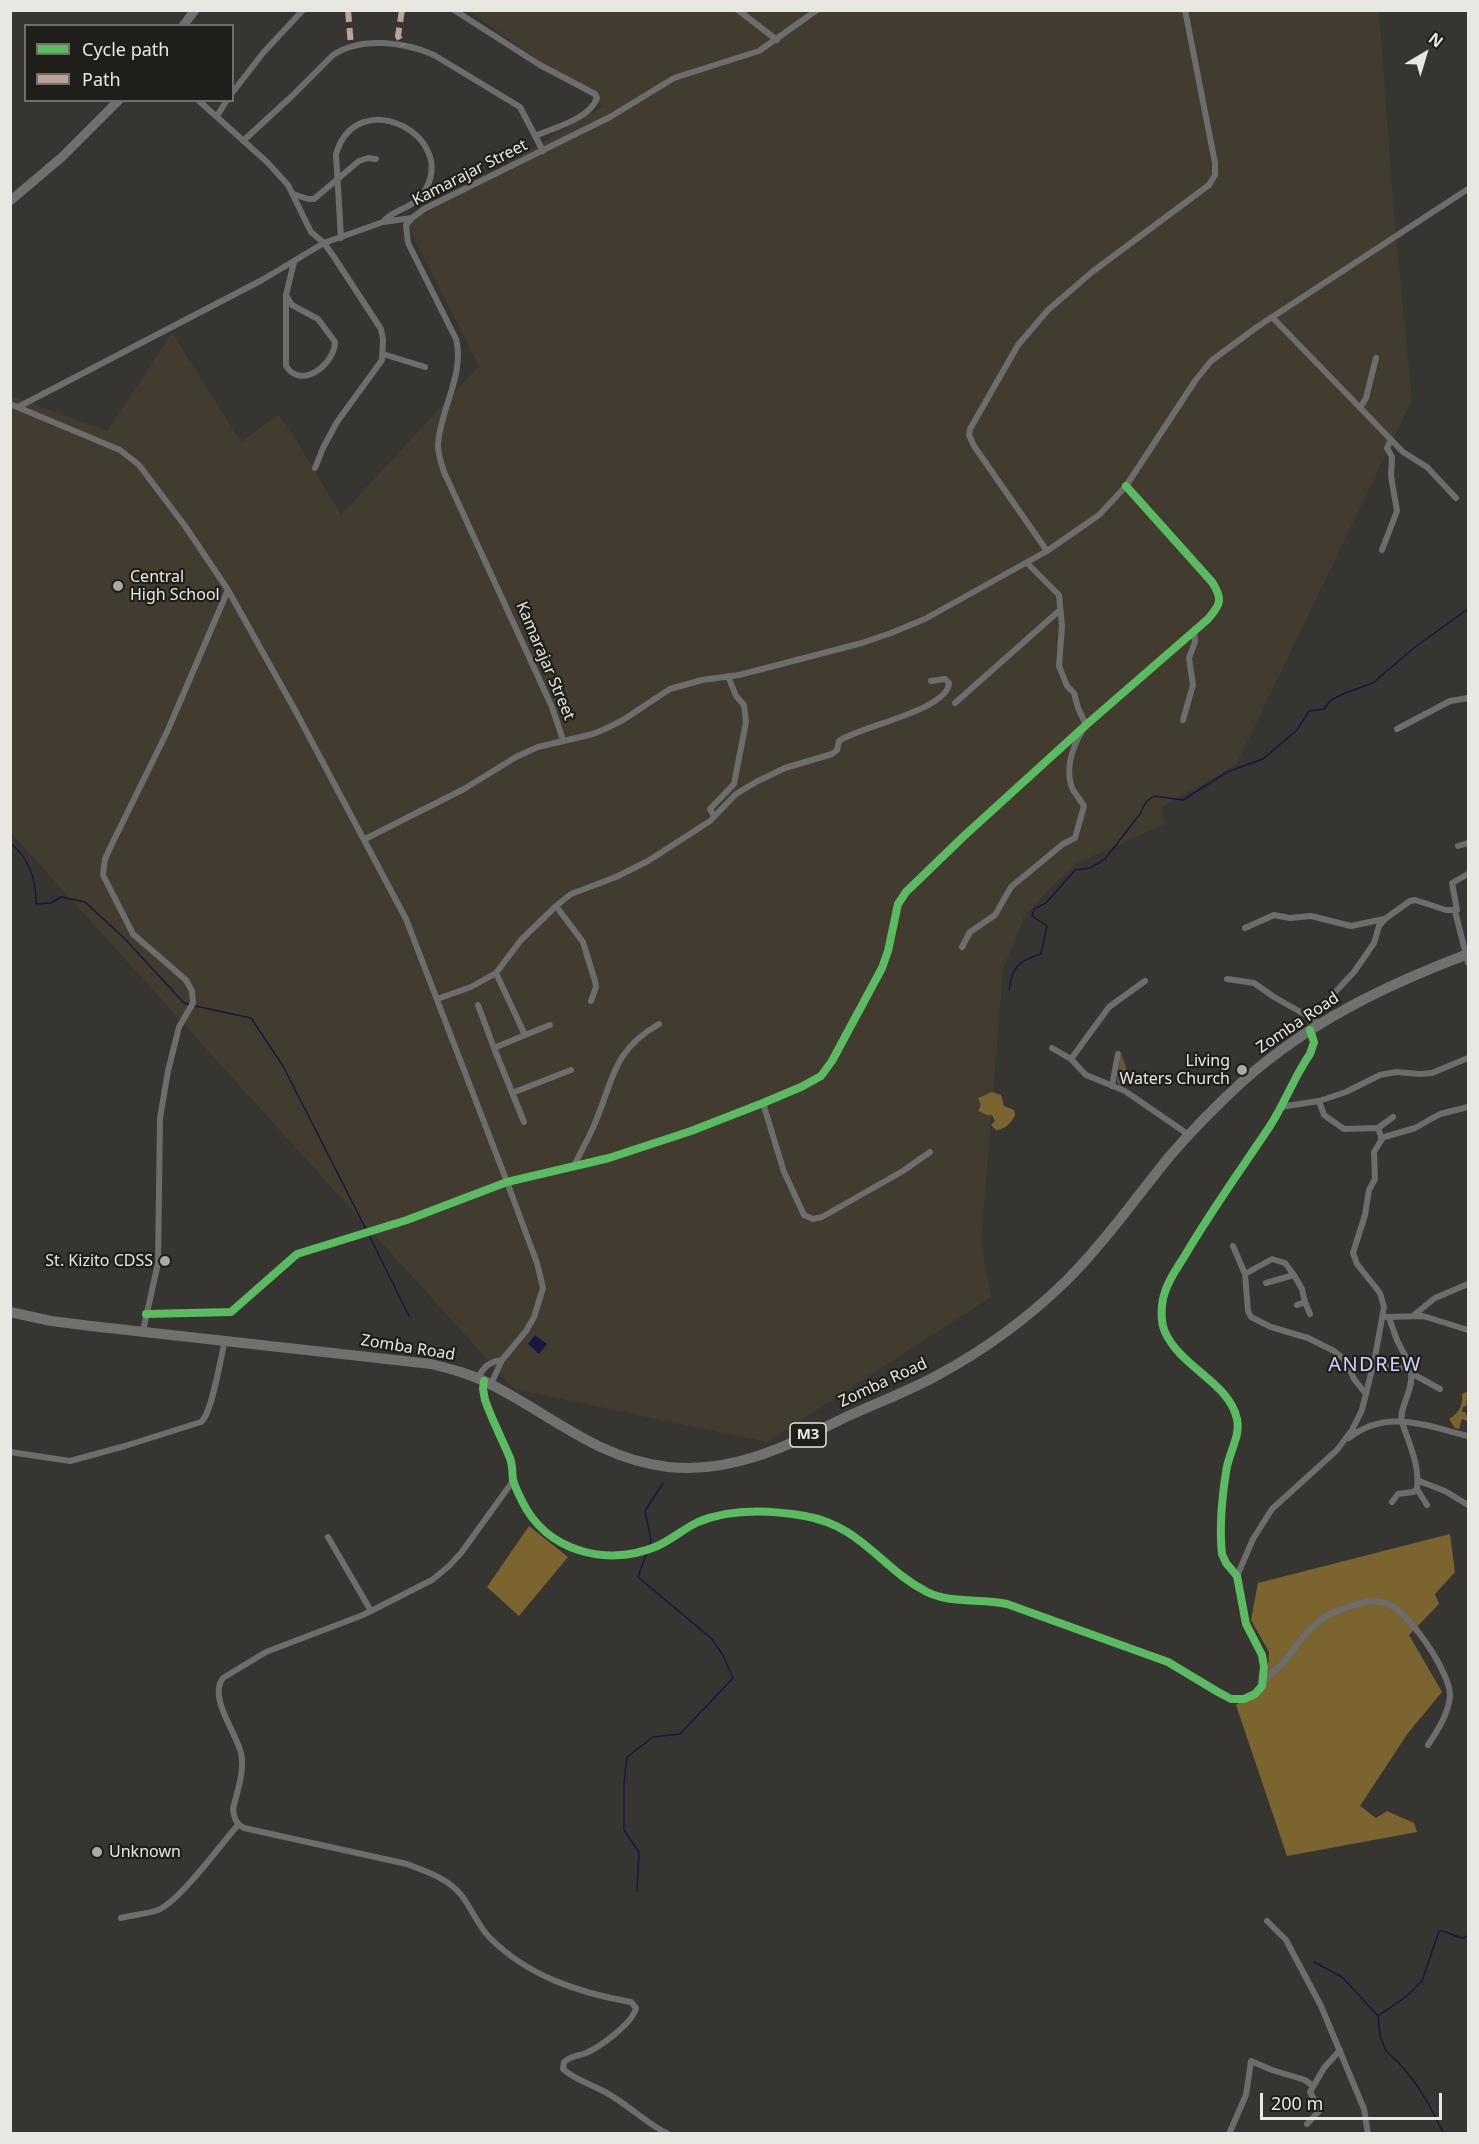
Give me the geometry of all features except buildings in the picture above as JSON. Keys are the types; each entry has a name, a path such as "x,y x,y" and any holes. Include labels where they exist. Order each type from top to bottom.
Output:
{"highway":[{"name":"Zomba Road","path":"10,1312 51,1321 431,1364 484,1381 590,1443 644,1463 671,1467 711,1467 756,1458 935,1377 978,1352 1050,1296 1079,1267 1189,1135 1244,1080 1310,1030 1315,1020 1382,989 1467,957"}],"main road":[{"path":"184,24 195,10"},
{"path":"10,201 62,157 117,102"}],"street":[{"path":"234,90 268,47 303,10"},
{"path":"454,10 535,62 595,94 597,98 591,108 567,125 535,136"},
{"path":"738,10 777,40"},
{"name":"Kamarajar Street","path":"563,740 552,707 439,458 440,435 456,373 458,348 456,339 408,243 406,225 412,218 610,117 674,78 759,51 817,10"},
{"path":"1047,551 1004,491 969,435 977,415 1018,345 1048,310 1092,272 1209,185 1215,175 1215,163 1185,10"},
{"path":"243,141 333,55 346,47 373,44 403,45 434,55 520,107 543,151"},
{"path":"200,102 280,176 293,194 311,232 324,243 381,328 383,354 376,369 328,436 315,468"},
{"path":"217,116 226,102"},
{"path":"341,238 336,179 336,154 339,143 350,130 364,122 383,120 405,128 421,141 428,150 430,159 429,177 424,191 411,205 391,214 383,222"},
{"path":"293,194 314,199 359,160 376,159"},
{"path":"364,839 464,789 516,757 538,747 605,729 670,690 702,680 728,676 862,643 891,633 925,619 1027,563 1099,515 1126,486 1195,381 1211,361 1272,317 1468,189"},
{"path":"18,407 262,280 324,243 383,222 412,218"},
{"path":"286,295 292,305 318,319 335,342 334,349 319,370 304,376 292,373 286,366 286,295 295,261"},
{"path":"1272,317 1403,452 1428,467 1456,498"},
{"path":"383,354 425,368"},
{"path":"1360,408 1366,398 1376,358"},
{"path":"10,404 120,450 136,460 185,526 228,590 405,919 507,1182 537,1263 543,1288 534,1317 526,1331 484,1381"},
{"path":"1382,550 1397,511 1391,476 1392,458 1387,448 1391,440"},
{"path":"146,1314 231,1312 297,1254 364,1235 507,1182 628,1152 691,1131 763,1103 821,1076 848,1033 885,959 898,904 906,892 1086,725 1216,611 1220,597 1212,582 1126,486"},
{"path":"1027,563 1059,595 1062,626 1059,666 1066,686 1074,693 1086,725"},
{"path":"144,1331 158,1263 160,1118 178,1027 191,1007 192,991 186,980 133,934 109,891 103,873 105,859 167,732 228,590"},
{"path":"955,703 1060,610"},
{"path":"1183,720 1193,685 1189,658 1195,642 1194,630"},
{"path":"714,816 710,809 734,784 746,722 744,705 736,696 728,676"},
{"path":"437,999 471,987 496,973 521,940 571,894 616,877 648,861 685,838 714,816 736,794 756,782 785,768 832,754 837,750 839,741 854,733 938,701 947,692 950,683 945,679 932,681"},
{"path":"1397,729 1450,701 1468,698"},
{"path":"962,947 970,932 995,915 1011,887 1063,844 1075,838 1084,806 1071,786 1070,766 1078,737 1086,725"},
{"path":"1458,846 1468,843"},
{"path":"1467,957 1455,911 1457,909 1452,883 1468,874"},
{"path":"1227,979 1254,983 1315,1020 1357,969 1374,943 1385,919 1410,901 1415,900 1455,911"},
{"path":"556,906 583,942 596,987 591,1001"},
{"path":"1245,928 1274,915 1290,918 1311,916 1351,926 1385,919"},
{"path":"496,973 525,1035"},
{"path":"1071,1059 1109,1007 1145,981"},
{"path":"478,1005 524,1122"},
{"path":"494,1048 550,1024"},
{"path":"574,1166 595,1123 616,1066 633,1043 659,1024"},
{"path":"1264,1681 1262,1655 1246,1624 1237,1576 1223,1558 1221,1541 1226,1471 1237,1435 1237,1418 1229,1400 1188,1363 1169,1339 1162,1320 1163,1299 1166,1288 1215,1205 1280,1107 1311,1051 1314,1042 1310,1030"},
{"path":"1052,1048 1071,1059 1086,1075 1128,1093 1189,1135"},
{"path":"1112,1086 1118,1054"},
{"path":"1280,1107 1319,1101 1346,1092 1375,1077 1396,1072 1427,1074 1468,1058"},
{"path":"513,1093 571,1070"},
{"path":"1319,1101 1324,1115 1340,1127 1351,1130 1378,1128 1393,1117"},
{"path":"763,1103 791,1191 804,1215 809,1218 822,1217 903,1171 930,1152"},
{"path":"1381,1138 1415,1128 1440,1114 1468,1107"},
{"path":"1378,1128 1381,1138 1373,1156 1375,1179 1369,1190 1365,1215 1359,1228 1353,1253 1357,1264 1380,1293 1386,1316 1404,1351 1411,1373 1412,1385 1402,1421 1417,1467 1419,1481 1417,1489 1413,1492 1398,1494 1392,1502"},
{"path":"1233,1246 1245,1274 1248,1311 1251,1317 1271,1328 1308,1338 1334,1351 1350,1368 1354,1379 1366,1394"},
{"path":"1245,1274 1272,1259 1285,1263 1302,1289 1310,1314"},
{"path":"1266,1284 1294,1275"},
{"path":"1414,1315 1435,1298 1468,1284"},
{"path":"1297,1305 1305,1302"},
{"path":"1386,1316 1423,1316 1468,1330"},
{"path":"1342,1444 1359,1418 1376,1357 1379,1330 1386,1316"},
{"path":"10,1452 70,1461 201,1422 206,1417 210,1405 225,1340"},
{"path":"1376,1357 1388,1368 1409,1365"},
{"path":"502,1360 489,1363 483,1369 483,1389 485,1400 510,1460 513,1481 524,1504 542,1529 554,1540 568,1547 605,1556 621,1556 651,1549 672,1539 696,1523 720,1514 763,1512 818,1518 847,1530 908,1580 929,1593 944,1598 992,1601 1017,1608 1168,1662 1210,1688 1232,1698 1244,1699 1262,1686 1310,1630 1332,1614 1363,1603 1379,1601 1396,1608 1420,1634 1448,1681 1449,1705 1441,1725 1428,1745"},
{"path":"1411,1373 1440,1389"},
{"path":"1237,1576 1253,1539 1272,1509 1342,1444 1367,1426 1388,1421 1402,1421 1468,1436"},
{"path":"238,1825 233,1809 242,1767 241,1754 221,1705 218,1693 220,1682 243,1664 266,1652 371,1611 426,1584 449,1566 513,1481"},
{"path":"1419,1481 1445,1491 1468,1505"},
{"path":"1417,1489 1427,1506"},
{"path":"328,1537 371,1611"},
{"path":"121,1918 159,1910 171,1901 238,1825"},
{"path":"238,1825 407,1864 432,1873 456,1889 486,1934 506,1953 537,1973 568,1987 631,2002 636,2008 635,2013 625,2025 588,2052 568,2058 564,2062 563,2069 605,2092 668,2133"},
{"path":"1267,1921 1280,1932 1292,1950 1321,2006 1364,2109 1368,2133"},
{"path":"1307,2124 1320,2110 1310,2092 1324,2068 1340,2050"},
{"path":"1229,2133 1246,2096 1251,2061 1305,2080 1313,2086"}],"shaded area":[{"path":"469,11 1379,11 1395,227 1412,400 1236,765 1162,807 1165,824 1077,863 1024,917 1003,969 981,1243 991,1297 767,1442 514,1389 11,833 11,396 107,431 172,333 241,442 278,415 292,433 341,515 479,366 407,224 603,106"},
{"path":"1121,1054 1130,1077 1121,1087 1117,1082"},
{"path":"992,1092 1001,1095 1004,1106 1014,1110 1015,1115 1008,1125 996,1130 991,1125 995,1121 992,1115 978,1111 981,1105 978,1098"},
{"path":"535,1335 547,1344 539,1354 528,1344"},
{"path":"1468,1393 1466,1406 1463,1407 1462,1412 1465,1412 1468,1419 1467,1421 1462,1419 1459,1429 1455,1428 1449,1419 1460,1409 1462,1394"},
{"path":"529,1526 568,1557 519,1616 487,1587"},
{"path":"1450,1534 1455,1572 1435,1594 1439,1604 1409,1635 1442,1692 1408,1733 1360,1806 1376,1818 1387,1811 1414,1823 1417,1832 1287,1856 1236,1705 1267,1682 1269,1652 1251,1620 1258,1583"}],"waterway":[{"path":"1009,990 1017,966 1041,954 1047,926 1032,916 1034,909 1046,903 1075,870 1090,868 1105,859 1140,814 1146,802 1154,796 1183,800 1227,772 1263,759 1297,730 1309,711 1324,709 1331,700 1373,683 1415,647 1468,609"},
{"path":"10,843 22,855 31,870 36,904 51,903 61,897 85,902 125,939 184,1003 190,1005"},
{"path":"195,1006 251,1018 283,1066 366,1229"},
{"path":"368,1233 409,1316"},
{"path":"650,1545 645,1511 663,1483"},
{"path":"637,1891 639,1852 624,1830 624,1784 627,1757 653,1737 680,1734 733,1678 723,1655 712,1639 638,1577 647,1552"},
{"path":"1378,2016 1407,1996 1422,1981 1439,1931 1461,1938 1468,1935"},
{"path":"1314,1962 1342,1977 1378,2016 1380,2036 1386,2051 1414,2081 1444,2134"}],"marked path":[{"path":"348,10 351,46"},
{"path":"402,10 398,36 403,45"}],"cycle path":[{"path":"146,1314 231,1312 297,1254 407,1220 507,1182 609,1158 691,1131 801,1087 821,1076 832,1061 882,968 898,904 906,892 964,836 1086,725 1208,619 1216,609 1219,597 1212,582 1126,486"},
{"path":"484,1381 485,1400 510,1458 513,1480 522,1501 546,1532 562,1543 598,1554 636,1553 655,1547 698,1522 724,1514 778,1512 805,1516 825,1521 842,1529 911,1582 936,1596 1007,1604 1168,1662 1231,1699 1244,1699 1255,1694 1262,1686 1264,1667 1262,1655 1246,1624 1237,1576 1222,1554 1223,1492 1227,1465 1236,1438 1237,1419 1225,1395 1172,1345 1163,1328 1162,1307 1172,1276 1270,1126 1310,1054 1314,1042 1310,1030"}],"place":[{"name":"Central High School","path":"118,586"},
{"name":"Living Waters Church","path":"1242,1070"},
{"name":"St. Kizito CDSS","path":"165,1261"},
{"name":"Unknown","path":"97,1852"}],"district":[{"name":"ANDREW","path":"1375,1365"}]}
